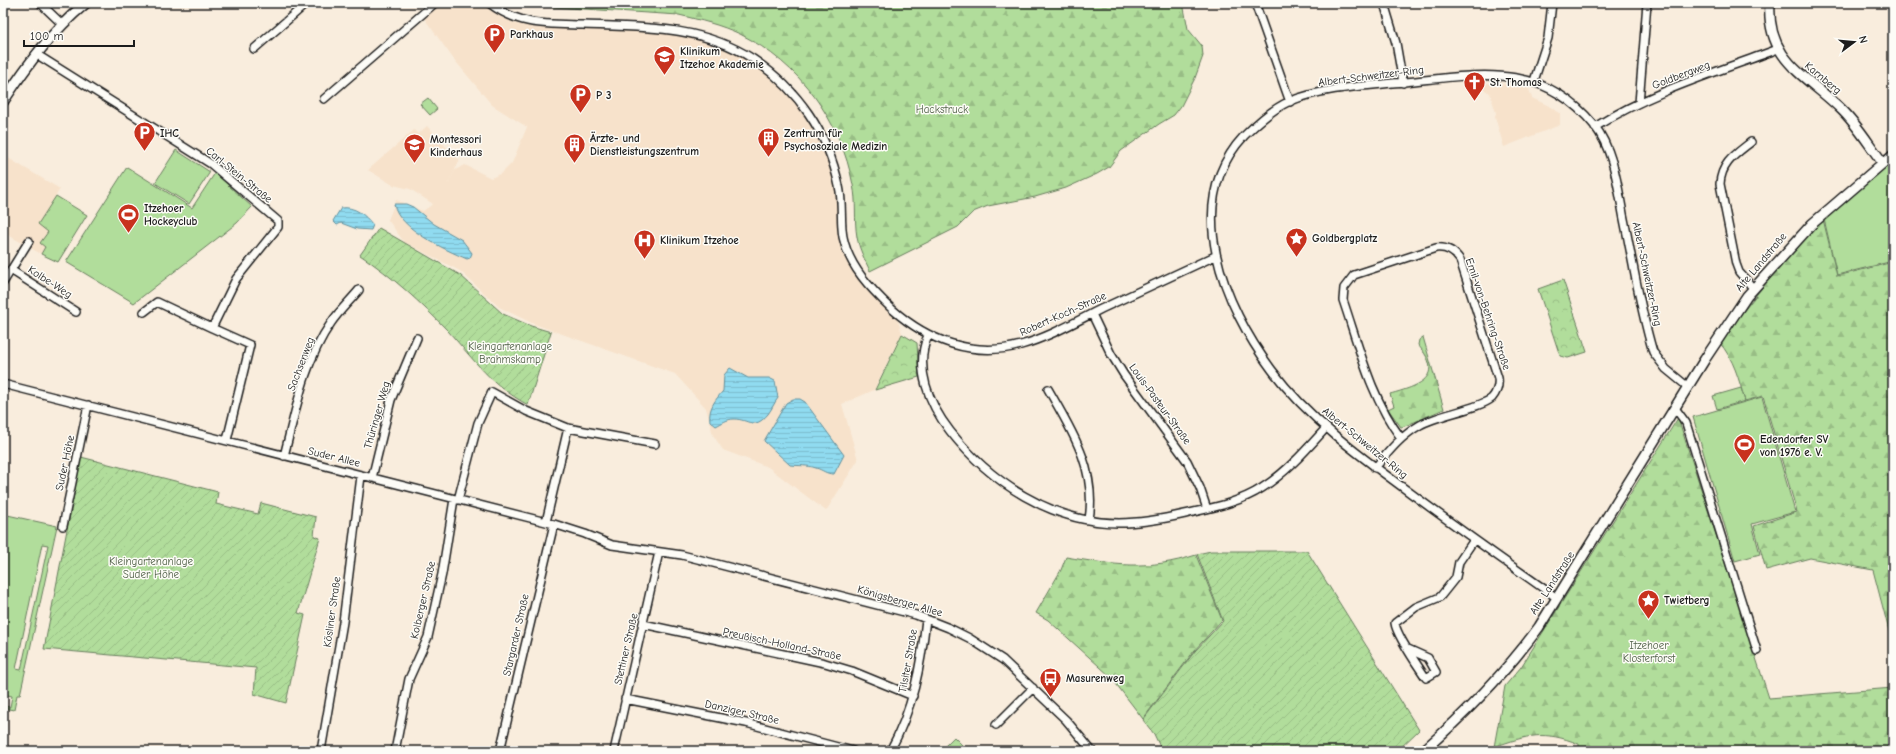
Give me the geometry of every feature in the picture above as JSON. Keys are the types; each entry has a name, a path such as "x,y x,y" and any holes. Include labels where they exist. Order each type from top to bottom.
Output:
{"street":[{"path":"40,3 62,24"},
{"path":"3,102 36,54 62,24 86,3"},
{"path":"254,49 307,3"},
{"path":"324,99 435,3"},
{"name":"Robert-Koch-Straße","path":"489,3 500,12 527,22 657,28 694,33 738,50 776,76 802,103 812,117 826,145 840,187 843,236 848,253 857,270 884,301 906,321 928,335 959,346 1006,348 1040,338 1215,256"},
{"path":"1255,3 1290,102"},
{"path":"1384,3 1396,43 1403,82"},
{"path":"1534,81 1548,38 1552,3"},
{"path":"1639,103 1647,3"},
{"name":"Karnberg","path":"1770,3 1771,24 1778,49 1802,77 1842,110 1883,163"},
{"name":"Goldbergweg","path":"1595,127 1616,114 1639,103 1778,49"},
{"name":"Carl-Stein-Straße","path":"36,54 211,164 278,221 278,227 236,279 212,328"},
{"name":"Albert-Schweitzer-Ring","path":"1557,598 1375,468 1326,428 1272,371 1255,345 1225,285 1215,256 1212,229 1213,208 1217,186 1226,164 1240,140 1269,114 1290,102 1328,91 1476,75 1507,76 1534,81 1565,97 1595,127 1607,149 1617,181 1653,352 1666,369 1688,387"},
{"path":"1751,142 1729,161 1722,171 1720,184 1736,264 1739,272 1753,288"},
{"name":"Alte Landstraße","path":"1423,751 1484,691 1516,656 1539,627 1731,318 1753,288 1812,224 1893,154"},
{"name":"Kolbe-Weg","path":"3,283 29,241"},
{"name":"Emil-von-Behring-Straße","path":"1375,468 1401,438 1426,422 1488,400 1494,394 1498,385 1498,378 1460,260 1455,254 1446,248 1434,249 1354,275 1344,288 1344,300 1375,394 1384,413 1401,438"},
{"name":"Kolbe-Weg","path":"11,270 76,312"},
{"name":"Sachsenweg","path":"284,456 302,386 317,348 331,323 359,290"},
{"path":"144,312 157,302 250,345 227,440"},
{"name":"Louis-Pasteur-Straße","path":"1092,314 1111,354 1124,374 1187,460 1200,488 1207,509"},
{"path":"928,335 923,356 925,383 929,397 938,415 954,436 990,472 1020,494 1050,509 1089,520 1118,523 1144,522 1207,509 1243,497 1270,483 1301,457 1326,428"},
{"name":"Thüringer Weg","path":"372,478 390,400 417,338"},
{"name":"Suder Allee","path":"3,384 554,524 585,534 612,546 633,550 659,552"},
{"path":"1048,390 1072,428 1083,456 1089,483 1089,520"},
{"name":"Kolberger Straße","path":"395,751 409,679 428,636 442,574 456,499 478,423 492,392 533,414 568,428"},
{"name":"Suder Höhe","path":"63,526 88,405"},
{"path":"1675,408 1686,423 1757,651"},
{"path":"546,522 568,428 655,444"},
{"name":"Kösliner Straße","path":"321,751 342,629 361,476"},
{"name":"Stargarder Straße","path":"500,751 554,524"},
{"path":"1408,649 1397,630 1395,623 1416,607 1440,597 1456,577 1460,561 1474,540"},
{"name":"Königsberger Allee","path":"659,552 689,557 926,619 949,628 1003,660 1071,725 1092,751"},
{"name":"Stettiner Straße","path":"614,751 659,552"},
{"name":"Tilsiter Straße","path":"890,751 903,725 913,696 921,662 926,619"},
{"name":"Preußisch-Holland-Straße","path":"643,624 825,663 852,671 913,696"},
{"path":"996,725 1033,688"},
{"name":"Danziger Straße","path":"625,699 746,723 849,750"}],"shaded area":[{"name":"Klinikum Itzehoe","path":"441,3 482,3 505,19 517,24 538,28 606,29 684,34 725,48 744,58 762,69 794,98 819,136 833,174 838,194 840,211 838,231 842,250 854,274 898,321 902,333 874,390 842,404 858,460 826,511 768,467 723,450 713,435 706,408 675,374 534,324 499,307 460,271 404,242 388,220 396,200 423,211 433,204 410,189 393,185 368,170 414,130 418,134 427,126 455,157 460,160 448,183 455,170 465,165 491,178 502,173 512,163 527,127 492,105 452,57 424,18"},
{"path":"1491,83 1529,89 1532,98 1560,113 1560,125 1504,147 1490,93 1481,88 1482,84"},
{"path":"3,155 60,189 38,224 48,232 41,243 46,247 41,254 3,232"}],"green space":[{"name":"Hackstruck","path":"550,3 1183,3 1188,29 1202,46 1203,56 1195,78 1181,106 1174,115 1121,151 1109,167 1066,188 1035,197 988,206 973,212 958,227 870,271 858,241 853,185 847,161 839,139 828,117 814,97 799,78 781,61 762,46 740,34 718,25 695,19 679,15 553,7"},
{"path":"428,98 437,109 430,115 420,104"},
{"path":"176,150 210,172 189,204 155,183"},
{"path":"1893,161 1893,261 1837,275 1824,219"},
{"name":"Itzehoer Hockeyclub","path":"127,167 192,208 215,173 252,207 237,223 134,303 66,262"},
{"path":"56,196 87,215 58,262 41,254 45,247 40,243 48,232 38,224"},
{"path":"1823,219 1837,276 1893,262 1893,646 1873,570 1810,558 1766,570 1754,526 1797,512 1763,396 1745,401 1729,355 1719,342 1796,245"},
{"name":"Kleingartenanlage Brahmskamp","path":"379,228 460,275 503,314 531,326 551,332 528,405 493,381 448,331 417,300 395,281 360,255"},
{"path":"1563,280 1587,352 1568,358 1560,356 1538,289"},
{"path":"902,334 917,343 919,377 875,390"},
{"path":"1423,337 1444,409 1401,427 1388,409 1394,406 1390,394 1419,383 1429,372 1430,365 1426,356 1418,345 1419,340"},
{"path":"1741,388 1745,401 1717,409 1713,396"},
{"name":"Edendorfer SV von 1976 e. V.","path":"1762,397 1795,512 1752,524 1760,554 1735,561 1693,417"},
{"name":"Itzehoer Klosterforst","path":"1678,418 1769,698 1893,688 1893,751 1579,751 1579,744 1556,737 1546,736 1527,737 1494,747 1505,686 1521,667"},
{"name":"Kleingartenanlage Suder Höhe","path":"81,457 218,492 216,504 258,514 261,503 316,517 314,536 320,538 298,613 305,615 286,703 254,694 256,668 44,649"},
{"path":"3,514 57,526 20,695 17,695 14,710 3,708 3,706 10,707 12,696 3,694 3,635 6,636 7,632 3,631","holes":["42,544 48,545 21,670 16,669"]},
{"path":"1211,551 1307,551 1419,730 1397,751 1162,751 1154,734 1143,720 1195,651 1223,621 1197,554"},
{"path":"1196,555 1222,620 1194,651 1143,719 1110,676 1048,620 1036,613 1061,570 1066,557 1116,564 1146,565 1179,560"},
{"path":"954,737 968,751 940,751"}],"water":[{"path":"394,204 406,204 413,207 434,224 462,240 472,253 470,258 467,259 447,250 413,230 404,222"},
{"path":"341,208 351,208 359,212 373,225 371,230 357,229 341,223 337,225 333,221"},
{"path":"730,368 748,378 769,378 775,381 778,398 768,414 759,422 751,423 739,419 731,419 716,426 710,421 711,408 723,391 724,375"},
{"path":"793,399 800,399 805,402 844,455 834,474 813,467 790,465 764,441 786,403"}],"place":[{"name":"Parkhaus","path":"494,54"},
{"name":"Klinikum Itzehoe Akademie","path":"664,76"},
{"name":"St. Thomas","path":"1474,102"},
{"name":"P 3","path":"580,114"},
{"name":"IHC","path":"145,152"},
{"name":"Zentrum für Psychosoziale Medizin","path":"769,158"},
{"name":"Montessori Kinderhaus","path":"415,164"},
{"name":"Ärzte- und Dienstleistungszentrum","path":"575,164"},
{"name":"Itzehoer Hockeyclub","path":"128,234"},
{"name":"Goldbergplatz","path":"1296,258"},
{"name":"Klinikum Itzehoe","path":"644,260"},
{"name":"Edendorfer SV von 1976 e. V.","path":"1744,464"},
{"name":"Twietberg","path":"1648,620"},
{"name":"Masurenweg","path":"1051,698"}]}
